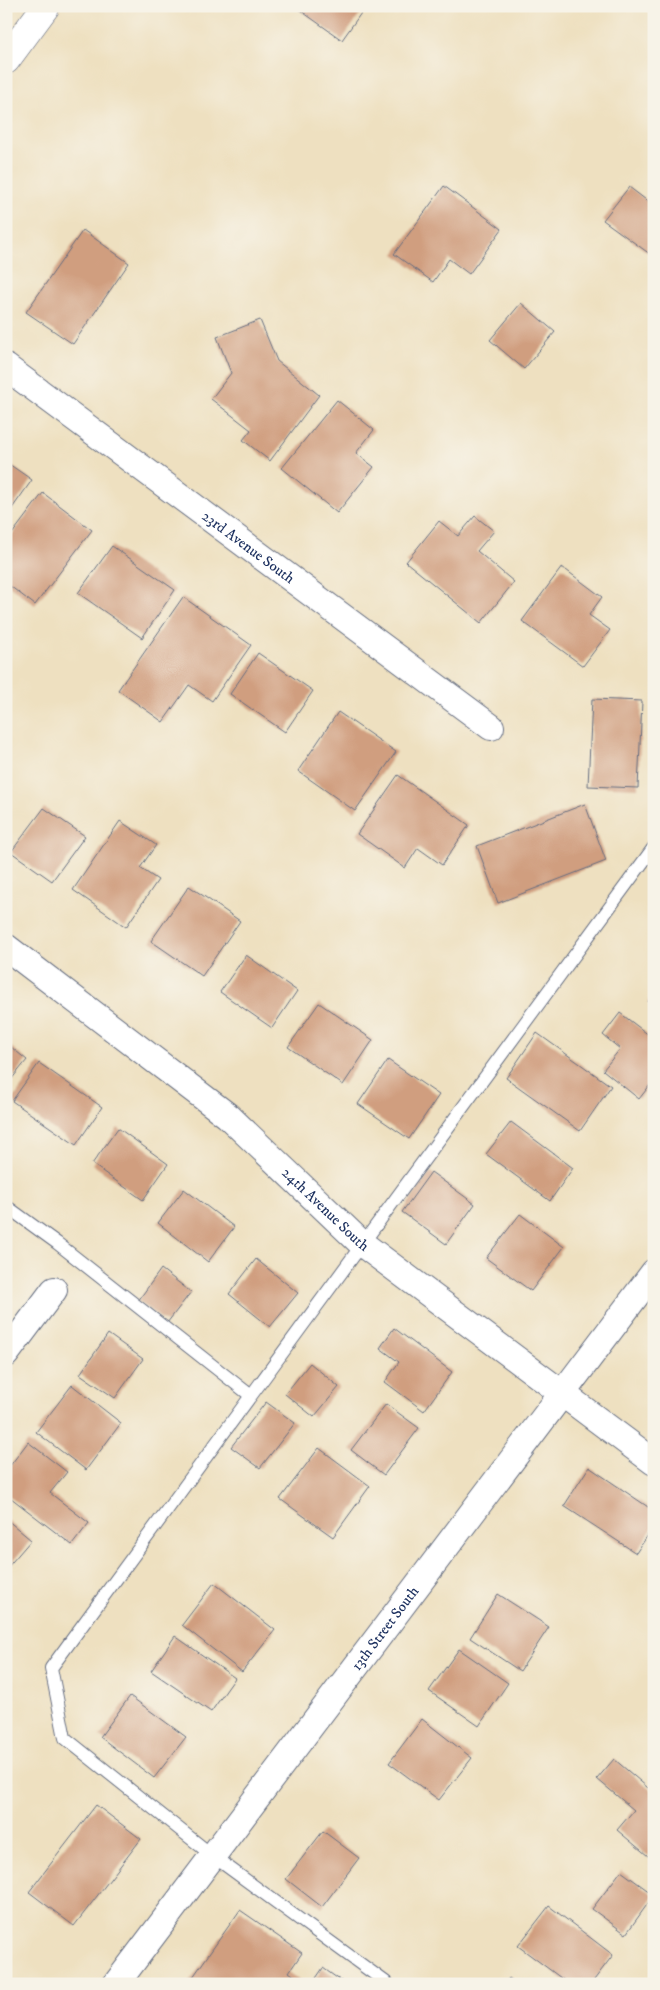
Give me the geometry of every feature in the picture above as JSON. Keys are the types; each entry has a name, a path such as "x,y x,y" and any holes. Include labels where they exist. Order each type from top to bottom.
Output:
{"street":[{"path":"6,60 46,6"},
{"name":"23rd Avenue South","path":"6,367 491,727"},
{"name":"24th Avenue South","path":"6,947 228,1116 361,1243 654,1462"},
{"name":"13th Street South","path":"116,1984 654,1272"},
{"path":"6,1354 54,1290"}],"lane":[{"path":"388,1984 213,1856 65,1738 51,1668 361,1243 654,847"},
{"path":"6,1206 57,1243 250,1395"}],"building":[{"path":"299,6 366,6 342,40 297,8"},
{"path":"444,186 502,229 469,274 449,259 433,282 394,254"},
{"path":"629,187 654,206 654,257 603,220"},
{"path":"83,230 129,263 73,344 26,312"},
{"path":"521,303 555,332 524,369 490,340"},
{"path":"260,320 277,361 319,395 270,461 243,440 251,430 211,399 231,373 217,337"},
{"path":"337,400 374,430 356,453 374,467 337,513 282,468"},
{"path":"6,462 32,480 6,517"},
{"path":"43,493 92,530 35,605 6,583 6,542"},
{"path":"475,516 494,531 477,551 514,582 481,623 406,562 439,521 458,536"},
{"path":"112,546 175,590 142,638 78,593"},
{"path":"562,567 602,597 589,615 610,630 583,666 522,621"},
{"path":"183,597 251,645 212,701 189,685 163,722 118,690"},
{"path":"258,653 313,691 285,732 230,694"},
{"path":"592,699 642,701 638,788 588,786"},
{"path":"338,712 396,752 355,811 298,771"},
{"path":"398,775 469,825 442,865 418,848 405,868 357,834"},
{"path":"585,804 606,861 498,903 477,846"},
{"path":"44,808 85,836 52,881 11,852"},
{"path":"120,821 156,845 140,868 158,880 126,927 73,890"},
{"path":"189,886 240,921 202,976 151,941"},
{"path":"246,955 297,991 272,1028 220,992"},
{"path":"654,993 654,1006 648,1002"},
{"path":"319,1003 373,1040 343,1085 288,1047"},
{"path":"620,1013 654,1039 654,1080 639,1099 603,1070 620,1049 603,1035"},
{"path":"537,1033 611,1086 580,1131 506,1078"},
{"path":"6,1043 27,1060 6,1086"},
{"path":"388,1060 439,1095 409,1139 358,1104"},
{"path":"39,1063 102,1107 76,1145 12,1101"},
{"path":"511,1122 573,1168 550,1201 486,1154"},
{"path":"118,1128 168,1164 143,1200 92,1164"},
{"path":"431,1172 475,1204 446,1244 402,1212"},
{"path":"184,1189 234,1227 208,1262 158,1223"},
{"path":"520,1214 564,1247 531,1291 486,1258"},
{"path":"256,1259 298,1293 270,1327 229,1294"},
{"path":"161,1269 191,1292 167,1323 138,1301"},
{"path":"394,1328 452,1372 424,1411 385,1382 399,1362 380,1348"},
{"path":"108,1334 143,1359 115,1398 80,1374"},
{"path":"310,1363 339,1387 314,1417 285,1394"},
{"path":"72,1385 121,1423 86,1470 36,1432"},
{"path":"266,1402 295,1423 260,1468 231,1447"},
{"path":"386,1404 419,1428 384,1475 351,1450"},
{"path":"28,1442 67,1472 50,1493 89,1523 72,1545 6,1494 6,1471"},
{"path":"319,1448 370,1486 333,1537 280,1499"},
{"path":"589,1467 654,1511 654,1526 636,1553 564,1506"},
{"path":"6,1519 31,1540 6,1569"},
{"path":"214,1583 275,1630 242,1672 182,1625"},
{"path":"498,1594 549,1627 520,1671 470,1638"},
{"path":"175,1636 235,1678 211,1712 151,1671"},
{"path":"459,1649 508,1683 479,1726 429,1691"},
{"path":"654,1673 654,1684 649,1680"},
{"path":"130,1696 186,1737 154,1778 100,1737"},
{"path":"422,1719 472,1758 439,1800 389,1763"},
{"path":"614,1759 654,1793 654,1861 617,1830 634,1810 597,1779"},
{"path":"96,1805 141,1839 74,1926 29,1892"},
{"path":"323,1831 359,1858 322,1907 286,1879"},
{"path":"621,1871 654,1895 626,1934 592,1909"},
{"path":"549,1906 613,1955 591,1984 569,1984 518,1946"},
{"path":"240,1910 302,1953 289,1972 305,1984 188,1984"},
{"path":"323,1968 344,1983 312,1984"},
{"path":"509,1978 517,1984 504,1984"}]}
